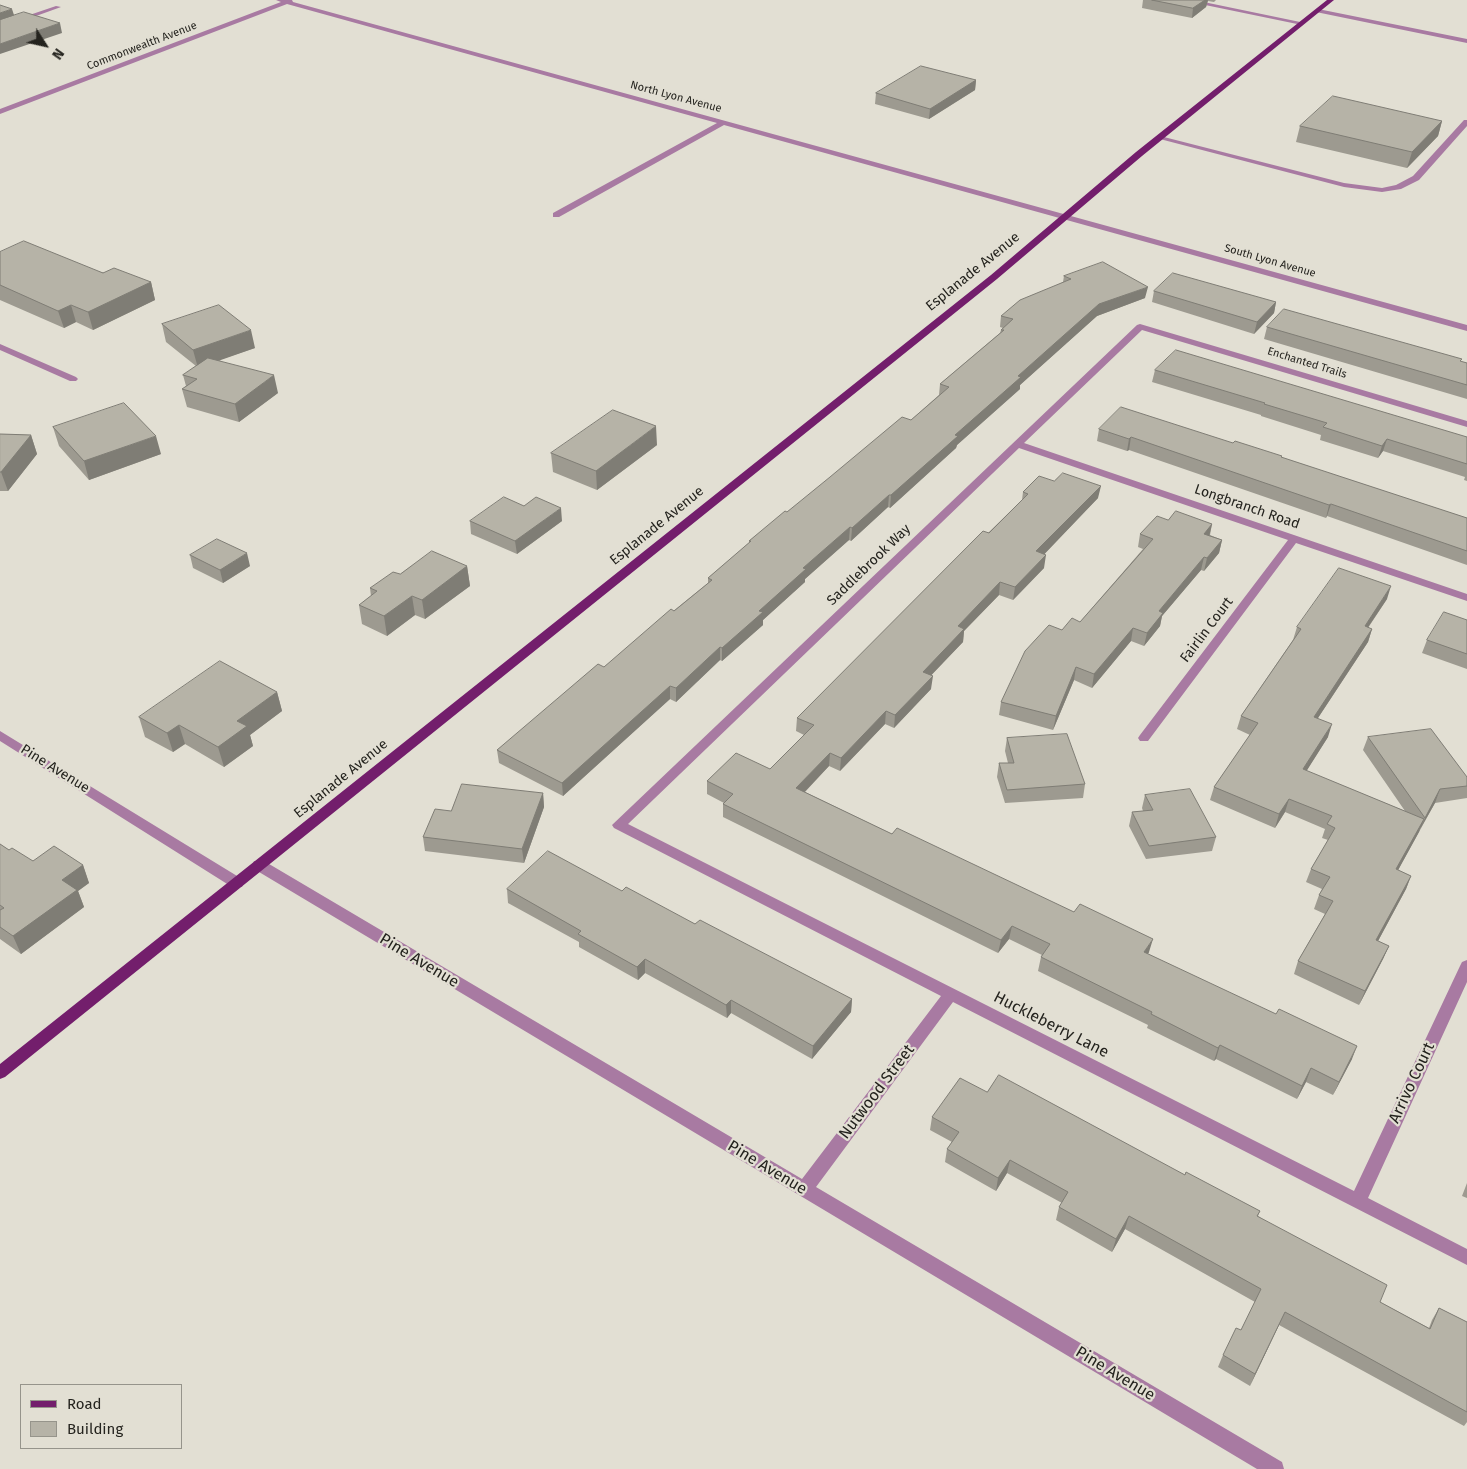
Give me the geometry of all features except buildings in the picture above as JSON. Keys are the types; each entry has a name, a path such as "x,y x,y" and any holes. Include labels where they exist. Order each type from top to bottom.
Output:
{"main road":[{"name":"Esplanade Avenue","path":"0,1073 1067,216 1331,0"}],"street":[{"path":"1184,0 1302,23"},
{"name":"Commonwealth Avenue","path":"0,112 286,1"},
{"name":"North Lyon Avenue","path":"286,1 1067,216"},
{"path":"0,27 58,8"},
{"path":"1318,10 1467,41"},
{"path":"556,215 724,122"},
{"path":"1160,138 1344,185 1382,190 1398,187 1416,178 1467,122"},
{"name":"South Lyon Avenue","path":"1067,216 1467,328"},
{"name":"Enchanted Trails","path":"1140,327 1467,424"},
{"name":"Saddlebrook Way","path":"619,825 1140,327"},
{"path":"0,347 73,379"},
{"name":"Longbranch Road","path":"1017,444 1467,598"},
{"name":"Fairlin Court","path":"1144,738 1294,539"},
{"name":"Pine Avenue","path":"0,734 237,883"},
{"name":"Huckleberry Lane","path":"619,825 1467,1257"},
{"name":"Pine Avenue","path":"260,865 1275,1469"},
{"name":"Arrivo Court","path":"1358,1201 1467,966"},
{"name":"Nutwood Street","path":"804,1190 951,994"}]}
